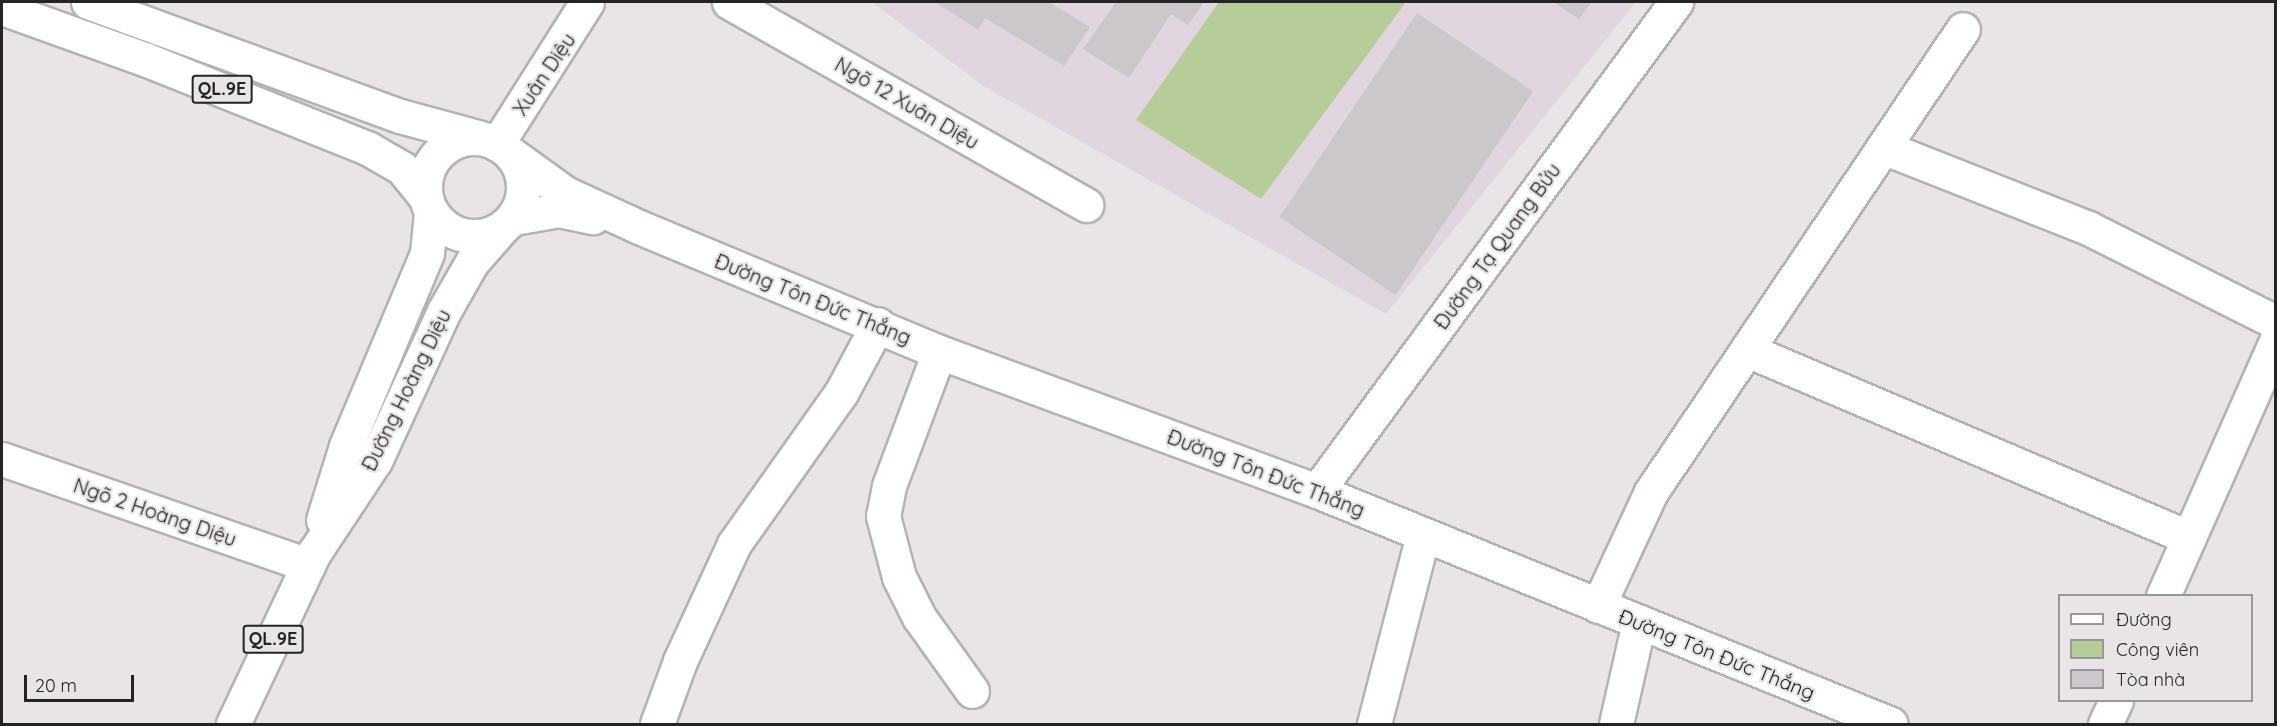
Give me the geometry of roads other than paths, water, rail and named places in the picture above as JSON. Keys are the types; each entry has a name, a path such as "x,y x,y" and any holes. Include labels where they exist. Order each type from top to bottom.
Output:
{"street":[{"name":"QL.9E","path":"88,2 400,116 497,146"},
{"name":"Xuân Diệu","path":"497,146 587,2"},
{"name":"Ngõ 12 Xuân Diệu","path":"729,2 1086,205"},
{"name":"Đường Tạ Quang Bửu","path":"1317,491 1676,2"},
{"name":"QL.9E","path":"2,8 147,60 369,149 402,168 428,205"},
{"path":"1598,606 1651,492 1964,30"},
{"path":"464,139 497,146 565,193 639,228 559,210 507,224 485,236 455,233 428,205 429,167 437,154 464,139"},
{"path":"497,146 524,186 507,224"},
{"path":"1885,148 2088,228 2276,322"},
{"name":"Đường Hoàng Diệu","path":"311,559 346,446 427,253 428,205"},
{"name":"Đường Hoàng Diệu","path":"233,724 311,559 375,461 460,281 507,224"},
{"name":"Đường Tôn Đức Thắng","path":"639,228 878,324 939,352 1317,491 1891,724"},
{"path":"657,724 680,661 734,544 841,393 878,324"},
{"path":"2164,594 2276,341"},
{"path":"1747,350 2188,538"},
{"path":"939,352 888,486 883,516 904,587 972,691"},
{"name":"Ngõ 2 Hoàng Diệu","path":"2,459 311,559"},
{"path":"1374,724 1423,534"},
{"path":"1616,724 1639,622"},
{"path":"2105,724 2115,702"}]}
